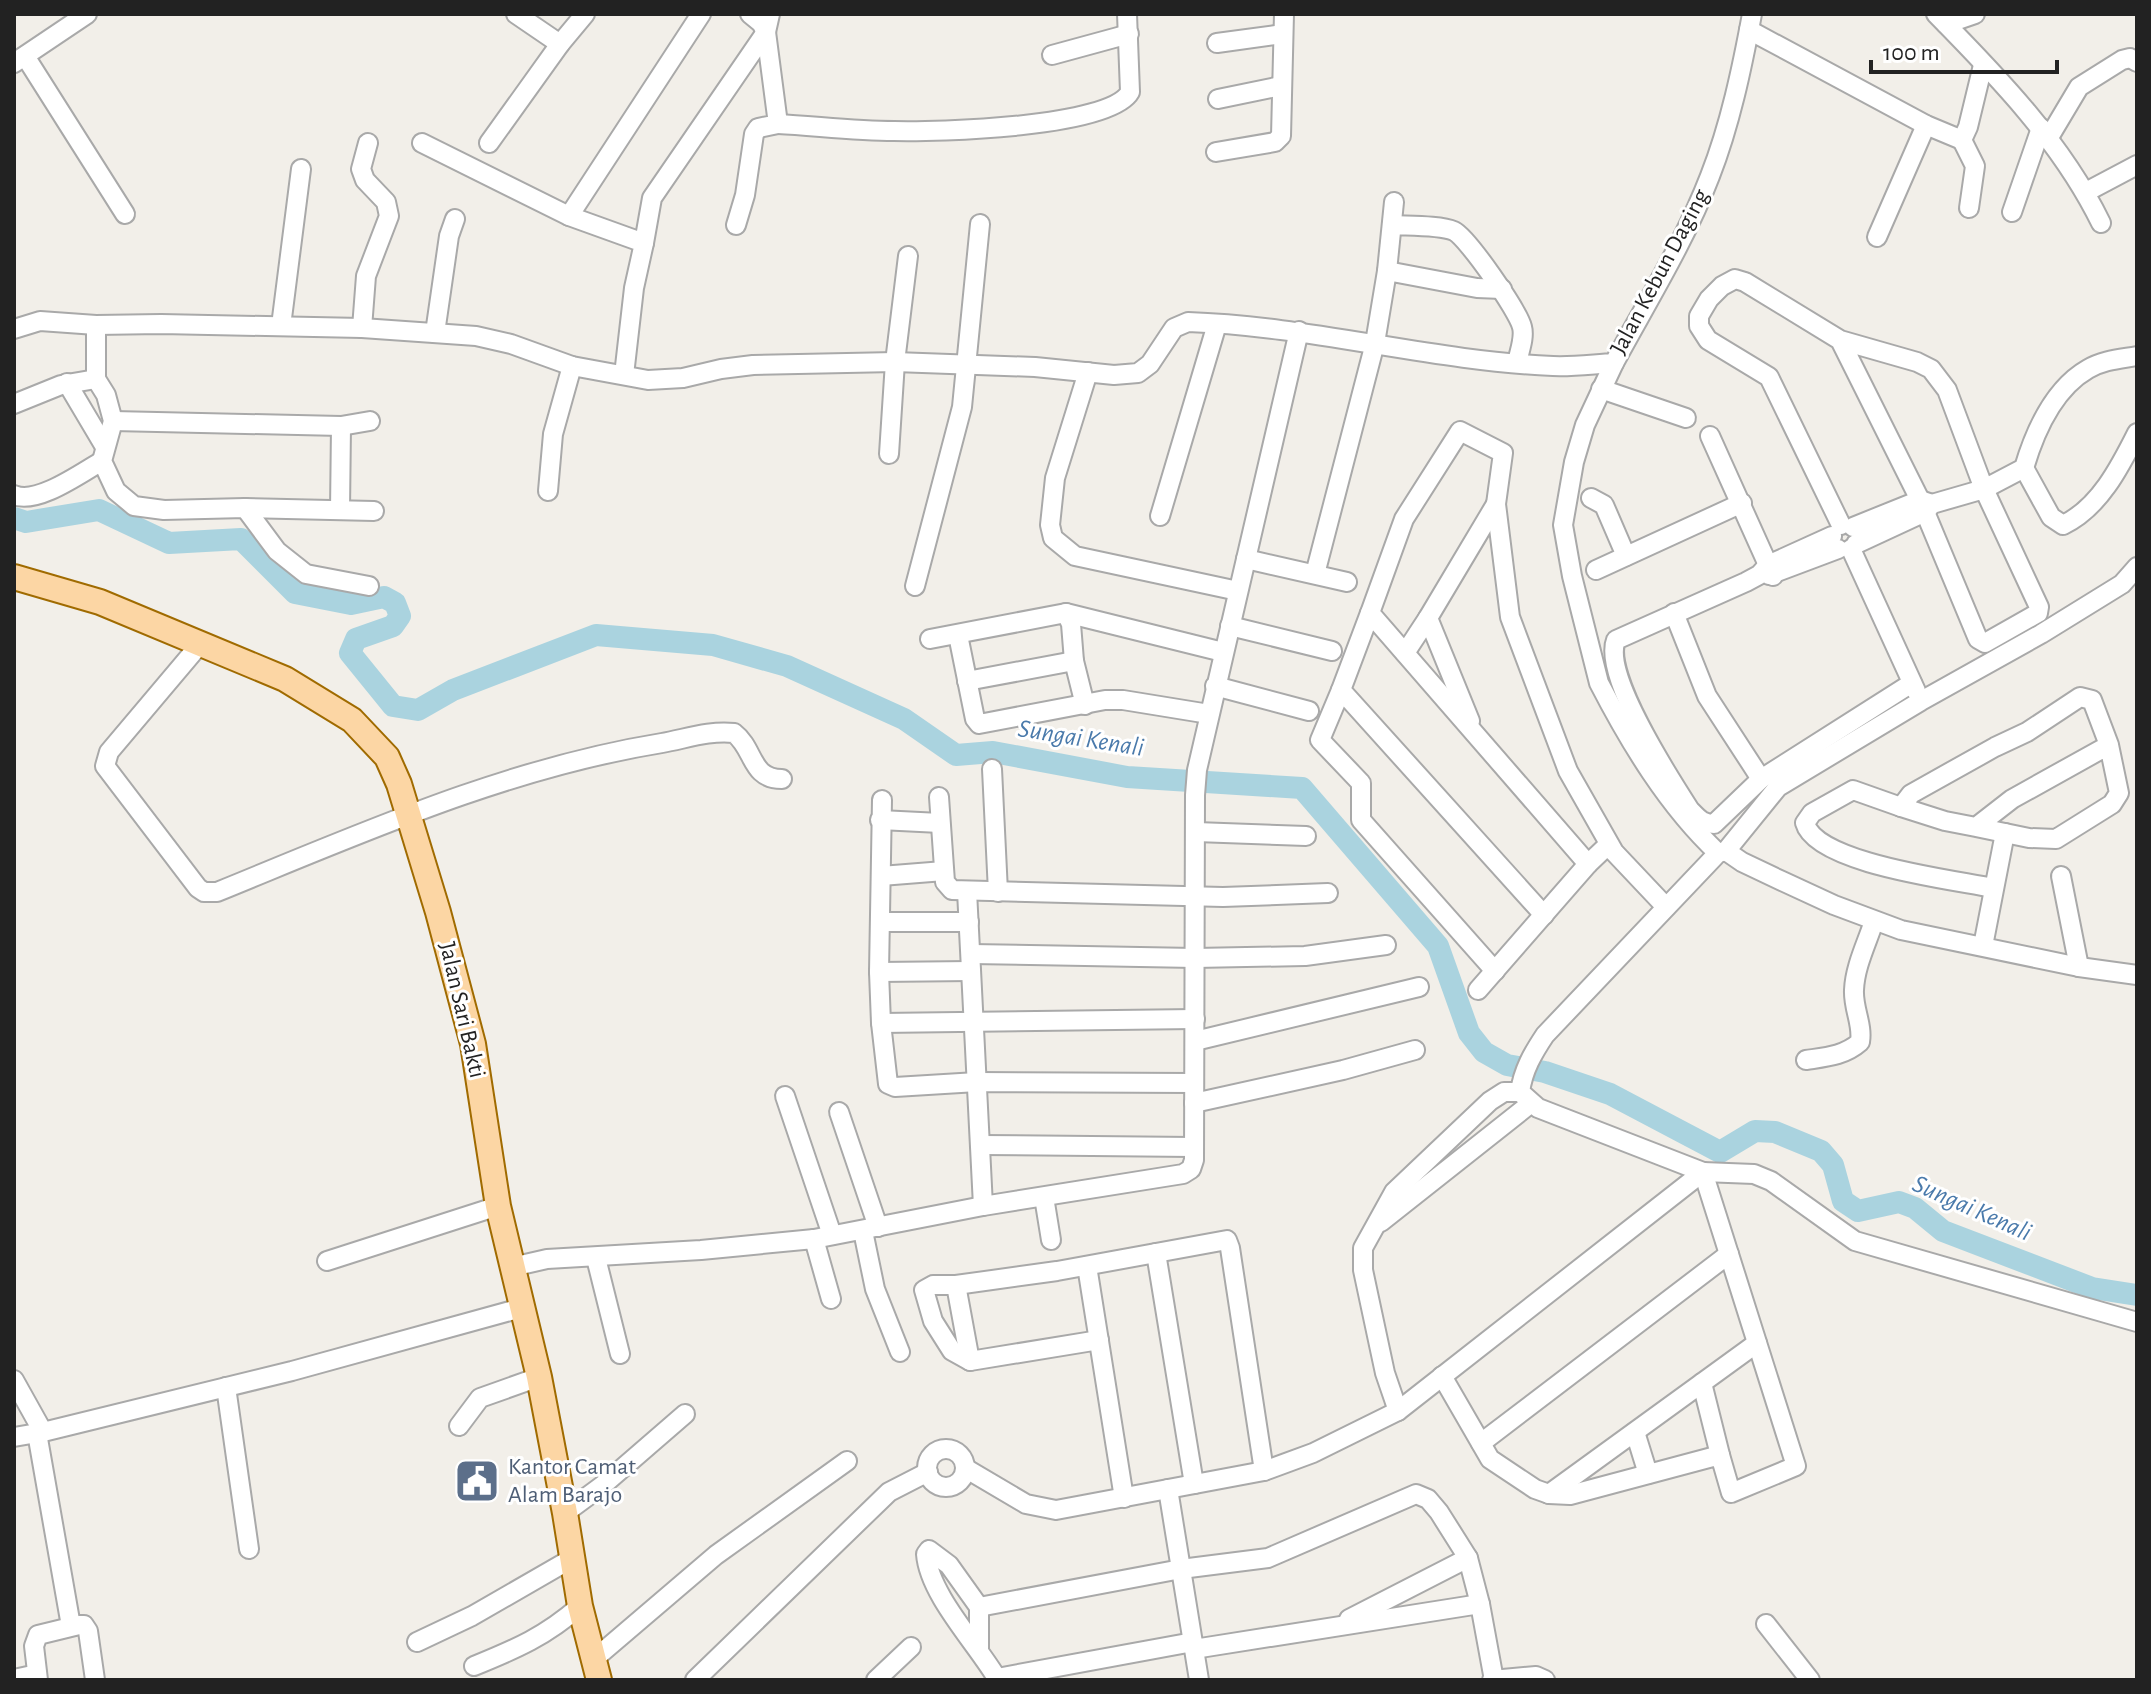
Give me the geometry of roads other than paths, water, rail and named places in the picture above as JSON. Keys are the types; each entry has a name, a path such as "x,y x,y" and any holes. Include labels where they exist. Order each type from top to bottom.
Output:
{"main road":[{"name":"Jalan Sari Bakti","path":"14,577 100,602 285,679 352,720 387,757 399,784 438,912 473,1044 498,1206 539,1377 580,1606 596,1670"}],"street":[{"path":"87,14 63,23 20,59 125,214"},
{"path":"516,14 560,44"},
{"path":"489,143 585,14"},
{"path":"569,216 701,14"},
{"path":"750,14 761,23 768,23"},
{"path":"736,225 745,195 754,134 758,128 778,124 904,131 1053,123 1121,104 1130,92 1127,14"},
{"path":"1216,152 1279,139 1284,14"},
{"path":"1941,19 1975,14"},
{"path":"1941,19 2045,133 2086,192 2101,223"},
{"path":"1751,22 1926,125 1962,140 1975,166 1969,208"},
{"name":"Jalan Kebun Daging","path":"1088,372 1138,373 1150,364 1169,334 1188,322 1299,331 1517,363 1555,366 1614,363 1689,224 1711,174 1751,22"},
{"path":"768,23 778,124"},
{"path":"624,375 634,288 652,198 768,23"},
{"path":"1052,55 1129,34"},
{"path":"1217,43 1283,34"},
{"path":"2012,212 2045,133 2079,87 2122,60 2130,58 2137,62"},
{"path":"1962,140 1983,65"},
{"path":"1218,99 1281,86"},
{"path":"1877,237 1926,125"},
{"path":"362,328 366,276 389,216 386,202 365,180 361,169 368,143"},
{"path":"422,143 569,216 644,243"},
{"path":"2086,192 2137,165"},
{"path":"281,326 301,169"},
{"path":"1315,574 1375,343 1394,202"},
{"path":"435,333 449,236 455,219"},
{"path":"915,586 962,407 980,224"},
{"path":"1392,225 1455,232 1502,289 1523,329 1517,363"},
{"path":"889,454 895,362 908,256"},
{"path":"1387,271 1477,288 1502,289"},
{"path":"1840,340 1926,505 1978,639 1985,643 2038,613 2039,607 1984,489 1947,390 1931,369 1917,362 1840,340 1735,279 1709,299 1699,316 1699,326 1708,340 1769,377 1921,701"},
{"path":"14,329 40,321 96,325 362,328 435,333 488,339 572,366 648,380 683,378 753,365 895,362 1088,372 1055,478 1050,525 1053,538 1075,556 1238,591"},
{"path":"1160,516 1217,324"},
{"path":"14,495 19,498 36,497 104,454 113,421 106,395 96,379 96,325"},
{"path":"512,1267 547,1259 596,1258 823,1237 983,1206 1183,1174 1191,1169 1194,1160 1197,770 1299,331"},
{"path":"1912,683 1761,779 1714,824 1706,824 1690,810 1635,717 1620,680 1613,651 1614,643 1621,637 1674,613 1926,505 1984,489 2024,468 2035,432 2072,381 2106,361 2137,356"},
{"path":"1614,363 1585,425 1574,462 1563,525 1572,576 1599,683 1657,780 1695,831 1722,852 1742,862 1901,930 2079,967 2137,975"},
{"path":"548,491 553,434 572,366"},
{"path":"14,404 67,383 96,379"},
{"path":"67,383 104,454 116,491 134,506 164,510 374,511"},
{"path":"1601,389 1686,418"},
{"path":"113,421 341,426 370,421"},
{"path":"340,510 341,426"},
{"path":"1495,971 1361,820 1361,783 1320,740 1404,519 1460,431 1503,453 1496,504 1510,617 1568,771 1609,844 1666,907"},
{"path":"2024,468 2051,517 2063,525 2095,499 2120,468 2137,433"},
{"path":"1710,436 1742,503 1767,572"},
{"path":"1591,498 1604,505 1626,556"},
{"path":"1596,570 1742,503"},
{"path":"1405,653 1496,504"},
{"path":"245,508 277,551 306,574 369,586"},
{"path":"1474,541 1503,557"},
{"path":"1246,559 1347,582"},
{"path":"1376,1226 1524,1092 1531,1056 1545,1035 1722,852 1778,787 1921,701 2041,634 2122,584 2137,567"},
{"path":"930,639 1066,613 1223,652"},
{"path":"1066,613 1072,628 1074,661 1085,705"},
{"path":"1370,613 1588,864"},
{"path":"1674,613 1707,696 1761,779"},
{"path":"1428,618 1476,735"},
{"path":"1230,626 1332,651"},
{"path":"958,635 975,719 983,725 1123,700 1209,714"},
{"path":"201,643 109,752 105,766 204,892 217,892 407,815 528,774 612,751 723,731 734,733 742,739 761,773 771,779 782,779"},
{"path":"967,681 1074,661"},
{"path":"1215,686 1309,711"},
{"path":"1341,690 1544,915"},
{"path":"1901,807 1911,794 2027,732 2080,697 2092,700 2109,745 2119,793 2112,804 2056,839 1945,821 1901,807 1853,790 1812,813 1805,823 1806,829 1820,841 1851,857 1894,870 1993,888"},
{"path":"1976,827 2012,799 2109,745"},
{"path":"992,769 998,892"},
{"path":"939,797 946,886 952,890 1195,896 1328,893"},
{"path":"882,800 879,972 888,1084 895,1087 977,1082 1194,1083"},
{"path":"880,820 940,823"},
{"path":"1196,832 1306,836"},
{"path":"1983,946 2005,833"},
{"path":"1478,990 1609,844"},
{"path":"881,876 944,871"},
{"path":"2061,876 2079,967"},
{"path":"967,891 983,1206"},
{"path":"1806,1060 1842,1054 1860,1042 1862,1029 1855,1008 1854,990 1857,969 1874,921"},
{"path":"881,922 969,922"},
{"path":"879,972 971,962 1305,956 1386,945"},
{"path":"1195,1041 1419,987"},
{"path":"881,1023 1195,1019"},
{"path":"1194,1103 1343,1070 1415,1050"},
{"path":"1398,1411 1385,1373 1363,1270 1363,1248 1394,1192 1490,1101 1504,1092 1524,1092 1703,1172 1754,1174 1855,1241 2137,1322"},
{"path":"785,1096 823,1237 831,1299"},
{"path":"839,1112 870,1229 875,1289 900,1352"},
{"path":"980,1145 1193,1147"},
{"path":"1702,1383 1731,1493 1796,1466 1703,1172"},
{"path":"965,1468 1026,1504 1056,1510 1264,1471 1313,1453 1398,1411 1703,1172"},
{"path":"1044,1197 1051,1240"},
{"path":"327,1261 498,1206"},
{"path":"1099,1340 970,1361 952,1351 933,1321 924,1290 933,1285 956,1285 1087,1266 1227,1240 1264,1471"},
{"path":"1156,1253 1194,1484"},
{"path":"1481,1443 1729,1254"},
{"path":"596,1258 620,1354"},
{"path":"1087,1266 1124,1498"},
{"path":"956,1285 970,1361"},
{"path":"14,1437 226,1387 521,1308"},
{"path":"1549,1494 1757,1343"},
{"path":"1442,1376 1490,1459 1535,1489 1549,1494 1570,1495 1720,1455"},
{"path":"459,1426 480,1398 539,1377"},
{"path":"14,1380 40,1432 71,1626"},
{"path":"226,1387 249,1549"},
{"path":"565,1513 603,1485 685,1414"},
{"path":"1635,1432 1648,1474"},
{"path":"945,1449 959,1454 965,1468 964,1476 952,1486 937,1484 928,1472 931,1457 945,1449"},
{"path":"596,1670 716,1555 847,1461"},
{"path":"695,1680 889,1492 928,1472"},
{"path":"1168,1489 1199,1680"},
{"path":"979,1607 1181,1569 1268,1558 1416,1494 1428,1499 1439,1512 1468,1558 1480,1604 1493,1680 1536,1676 1545,1680"},
{"path":"979,1650 979,1607 949,1565 932,1551 927,1552 927,1563 947,1605 998,1679 1194,1645 1480,1604"},
{"path":"1336,1626 1468,1558"},
{"path":"417,1642 472,1616 571,1559"},
{"path":"474,1666 534,1641 580,1606"},
{"path":"1766,1624 1810,1680"},
{"path":"14,1679 37,1677 34,1646 38,1635 84,1625 87,1627 95,1680"},
{"path":"876,1680 911,1647"}],"waterway":[{"name":"Sungai Kenali","path":"14,518 26,522 99,510 169,543 241,539 295,593 351,604 384,597 395,603 400,616 393,626 356,639 350,653 393,706 418,710 453,690 596,635 713,645 787,666 904,719 956,755 993,752 1127,777 1302,788 1438,946 1469,1033 1484,1052 1507,1065 1545,1072 1610,1094 1720,1152 1755,1131 1775,1132 1821,1151 1833,1165 1843,1201 1858,1211 1899,1202 1915,1208 1943,1231 2092,1288 2137,1295"}],"place":[{"name":"Kantor Camat Alam Barajo","path":"477,1481"}]}
